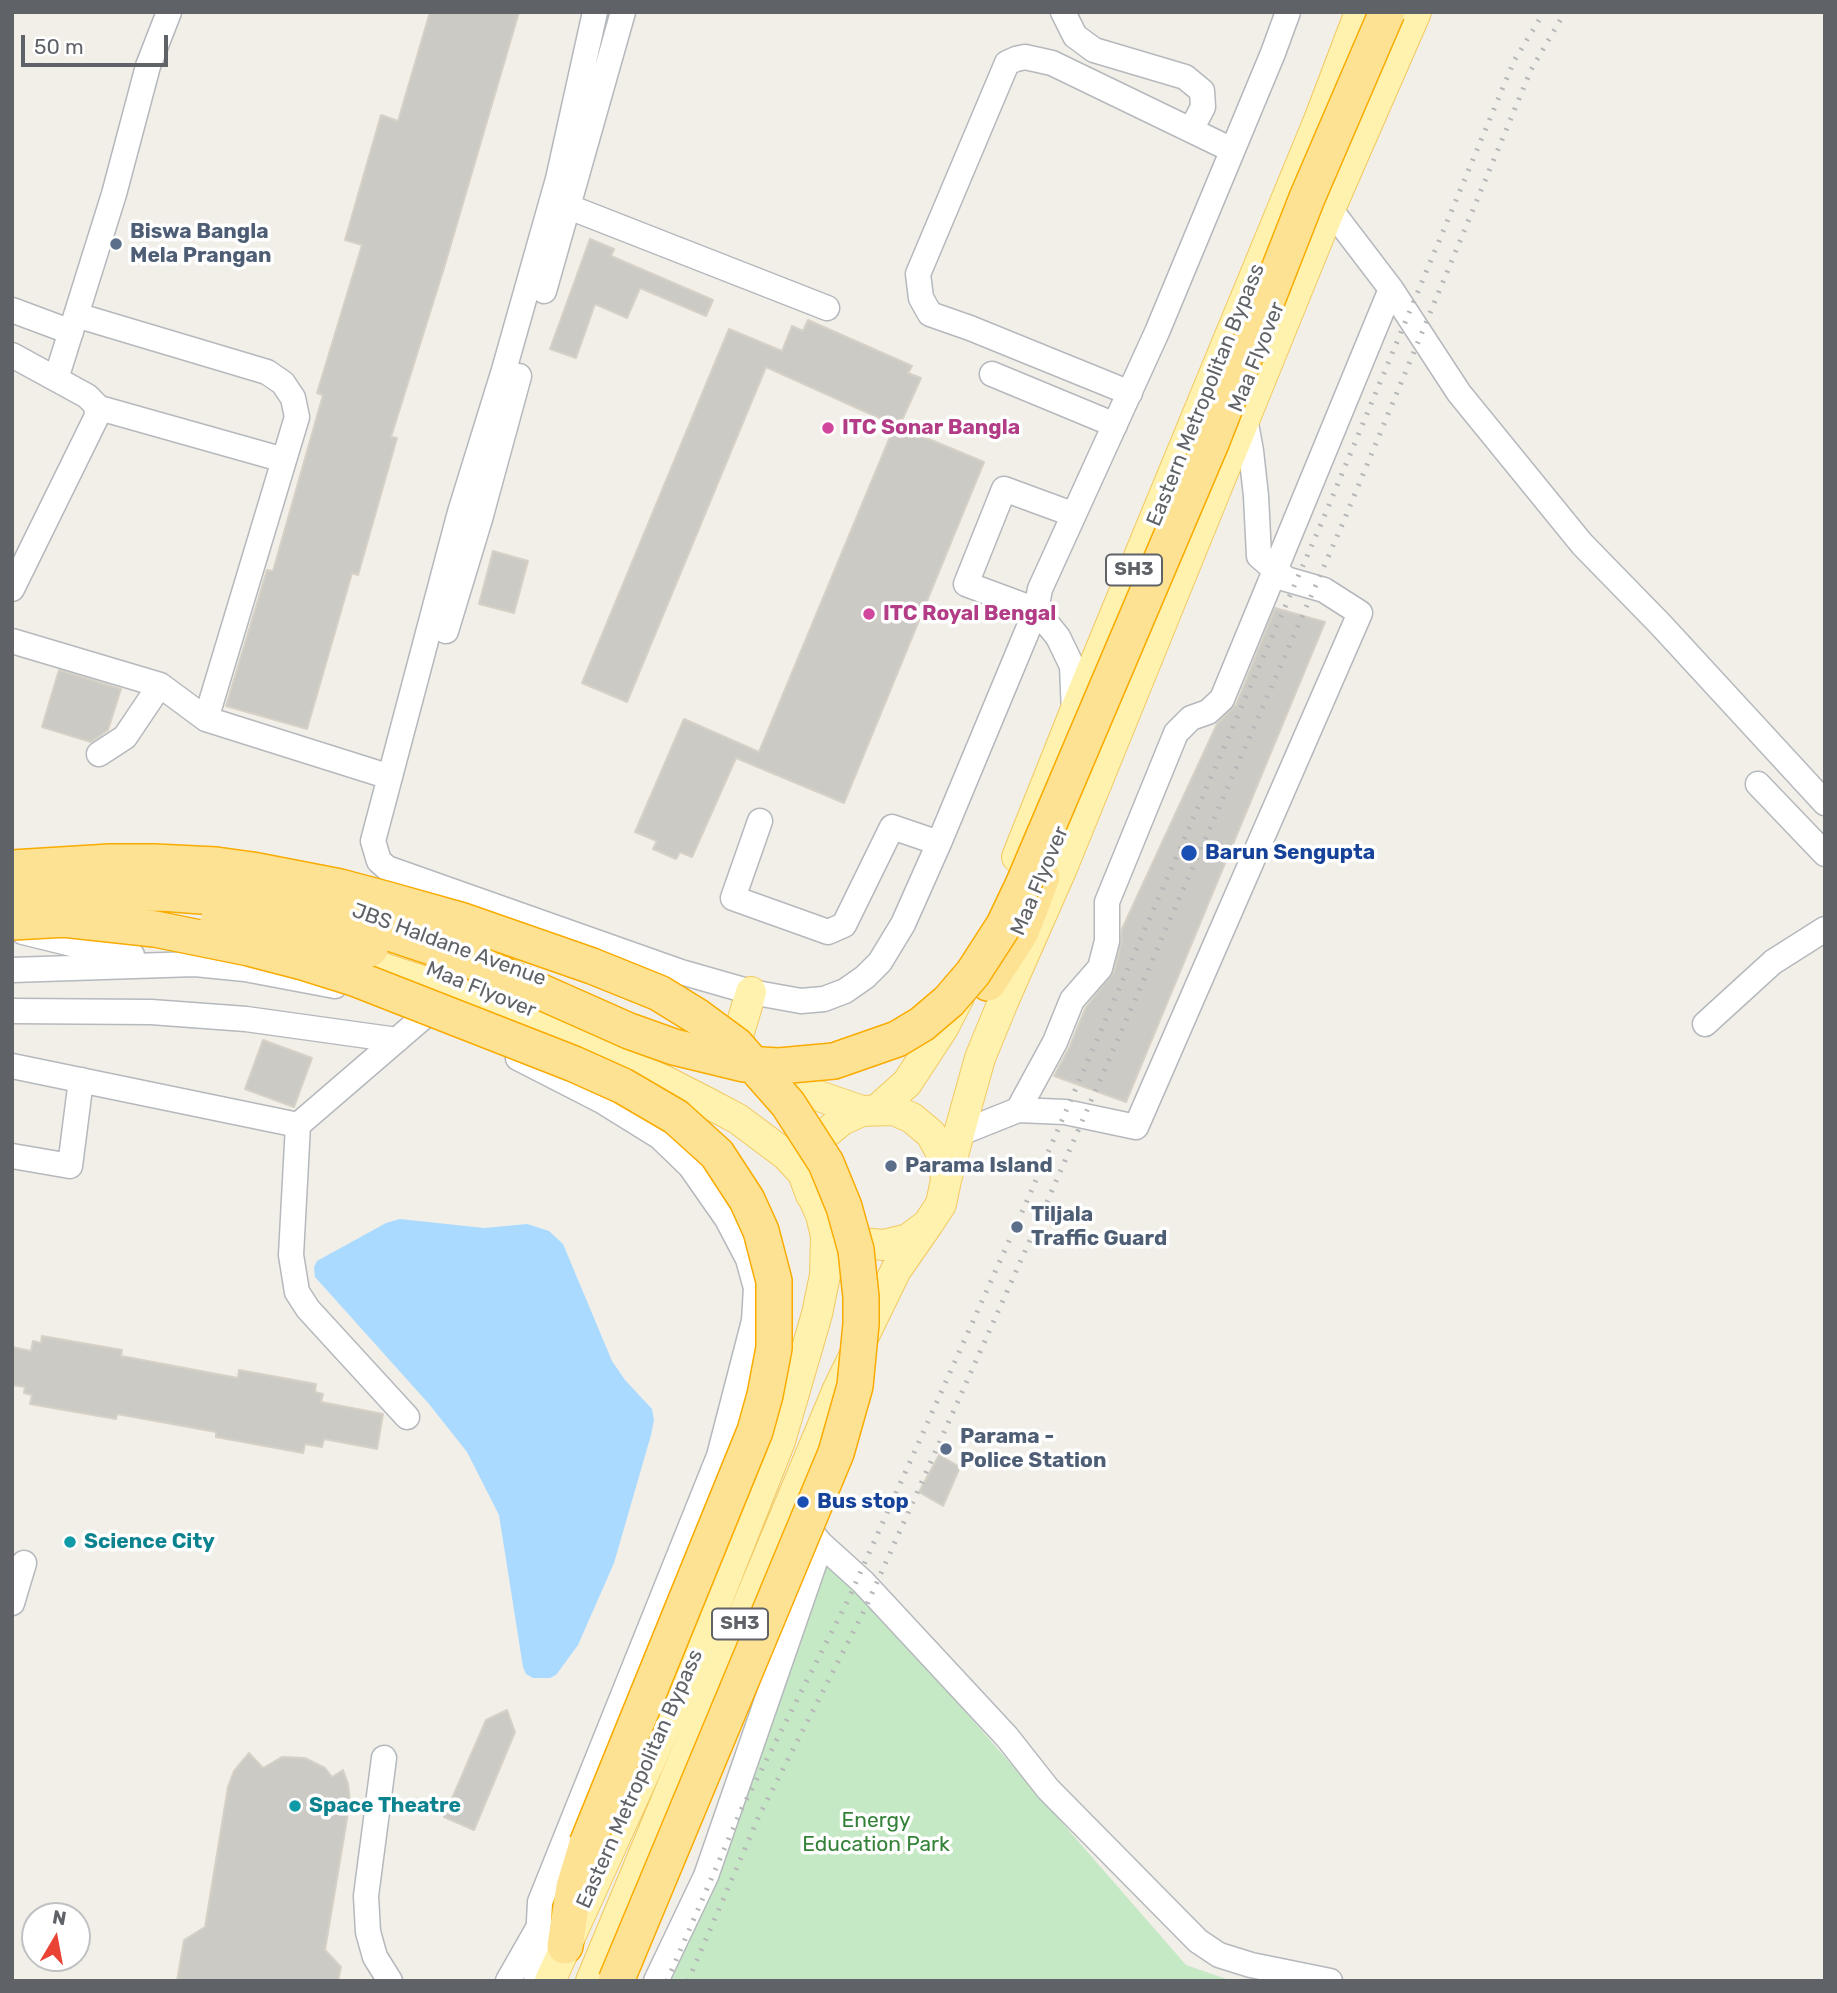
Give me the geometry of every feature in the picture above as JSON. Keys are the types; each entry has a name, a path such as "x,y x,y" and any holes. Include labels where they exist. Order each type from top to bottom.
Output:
{"highway":[{"name":"Maa Flyover","path":"12,897 162,893 268,901 327,912 467,959 652,1039 744,1065 779,1066 834,1061 897,1039 922,1024 949,1001 973,973 1004,925 1024,885 1211,443 1307,198 1387,12"},
{"name":"Maa Flyover","path":"16,929 63,919 139,916 191,919 300,932 388,954 467,982 685,1072 725,1082 782,1088 813,1086 850,1078 921,1044 988,983 1021,932 1330,179 1405,12"},
{"path":"12,868 154,862 252,870 340,887 460,920 592,967 659,993 736,1045 788,1104 826,1164 851,1227 858,1273 861,1324 852,1398 836,1453 616,1981"},
{"path":"63,919 155,929 303,962 354,978 574,1064 623,1087 676,1117 717,1154 747,1200 761,1231 774,1281 774,1348 765,1395 755,1431 587,1844 574,1887 552,1936"}],"main road":[{"name":"Eastern Metropolitan Bypass","path":"870,1110 907,1083 943,1028 961,993 1319,120 1360,12"},
{"name":"SH3","path":"591,1981 838,1389 896,1270 941,1204 980,1058 1062,868 1330,209 1416,12"},
{"name":"JBS Haldane Avenue","path":"12,885 72,882 227,885 372,913 472,949 569,989 785,1086 870,1110"},
{"name":"JBS Haldane Avenue","path":"16,929 187,936 298,949 367,963 453,991 654,1076 728,1114 786,1155 803,1173 816,1205"},
{"path":"730,1063 751,992"},
{"name":"SH3","path":"816,1205 809,1173 814,1152 825,1134 842,1119 870,1110"},
{"path":"870,1110 894,1110 912,1118 931,1134 943,1156 946,1180"},
{"name":"Eastern Metropolitan Bypass","path":"550,1981 552,1936 649,1763 701,1641 780,1441 800,1376 825,1275 826,1236 816,1205"},
{"path":"816,1205 838,1233 860,1243 884,1245 908,1239 928,1224"}],"street":[{"path":"56,379 114,194 148,66 169,12"},
{"path":"567,190 595,12"},
{"path":"372,913 379,862 389,839 447,626 504,370 567,190 623,12"},
{"path":"1063,12 1074,37 1094,50 1185,77 1202,91 1203,107 1191,130"},
{"path":"470,515 373,841 379,862 387,869 655,963 751,992 801,1001 824,999 845,991 880,962 903,924 1035,610 1040,589 1129,393 1288,12"},
{"path":"1129,393 930,314 921,298 918,274 1007,63 1025,57 1052,63 1232,150"},
{"path":"567,190 827,307"},
{"path":"1330,209 1391,289 1459,393 1582,544 1661,625 1825,803"},
{"path":"1018,1111 1055,1042 1072,1000 1100,968 1107,941 1107,902 1176,733 1191,719 1208,712 1222,699 1391,289"},
{"path":"12,310 267,372 283,383 293,398 298,417 206,719"},
{"path":"12,355 87,396 96,407 97,416 12,589"},
{"path":"992,374 1115,425"},
{"path":"96,407 285,460"},
{"path":"958,1135 1018,1111 1065,1112 1136,1127 1360,613 1324,590 1286,579 1259,556 1256,496 1245,418"},
{"path":"1072,514 1004,489 966,584 1035,610 1058,637 1072,666 1074,714"},
{"path":"12,641 160,685 206,719 390,777"},
{"path":"99,754 125,737 160,685"},
{"path":"1758,784 1825,854"},
{"path":"760,821 733,898 828,932 844,925 892,827 939,843"},
{"path":"16,929 88,948 245,970 328,985 377,996 458,1028 602,1101 660,1137 690,1166 727,1219 748,1259 756,1288 754,1321 719,1456 540,1902 552,1936 536,1981"},
{"path":"1705,1024 1773,962 1825,929"},
{"path":"13,973 195,964"},
{"path":"407,1417 308,1309 298,1292 290,1255 298,1125 453,991"},
{"path":"12,1011 165,1013 246,1019 397,1041"},
{"path":"12,1066 298,1125"},
{"path":"12,1156 70,1166 82,1080"},
{"path":"789,1506 821,1544 863,1582 1007,1737 1048,1789 1198,1941 1220,1955 1251,1965 1330,1981"},
{"path":"691,1530 701,1641"},
{"path":"656,1981 706,1876 821,1544"},
{"path":"12,1603 24,1563"},
{"path":"384,1758 366,1896 368,1932 374,1957 390,1981"},
{"path":"508,1981 552,1936"}],"green space":[{"name":"Energy Education Park","path":"834,1561 1186,1965 1232,1981 654,1981 821,1568"}],"water":[{"path":"400,1219 484,1228 527,1224 549,1231 563,1244 612,1361 625,1380 652,1409 654,1420 651,1435 614,1563 578,1645 556,1675 550,1678 533,1678 526,1674 523,1667 499,1515 467,1452 429,1404 315,1277 314,1267 317,1261 386,1223"}],"building":[{"path":"430,12 519,12 391,437 397,438 358,575 352,573 307,729 226,706 267,570 273,571 323,395 317,393 362,245 345,240 381,115 398,121"},
{"path":"590,239 614,249 611,256 713,300 706,316 640,288 627,318 595,304 576,358 550,349"},
{"path":"808,320 912,366 908,373 921,378 899,427 766,367 627,702 582,683 729,329 782,351 792,326 803,331"},
{"name":"ITC Royal Bengal","path":"895,425 984,462 844,803 736,758 692,857 680,852 676,859 653,849 657,841 635,832 684,719 759,752"},
{"path":"493,551 528,561 514,613 479,604"},
{"name":"Barun Sengupta","path":"1275,608 1325,622 1126,1102 1054,1076 1086,1007 1114,972 1122,929 1217,724 1236,705"},
{"path":"59,670 121,689 108,730 91,742 42,727"},
{"path":"263,1040 312,1058 294,1107 245,1089"},
{"path":"42,1336 122,1350 121,1356 238,1378 239,1370 316,1384 315,1392 323,1394 321,1402 383,1414 377,1449 324,1439 322,1447 305,1444 303,1453 216,1437 216,1432 117,1414 116,1419 30,1404 32,1395 24,1393 25,1387 12,1385 12,1347 31,1351 33,1341 41,1343"},
{"path":"939,1455 960,1467 943,1506 919,1492"},
{"path":"507,1710 515,1732 474,1830 444,1817 486,1720"},
{"path":"249,1753 263,1768 282,1757 305,1758 325,1768 332,1777 343,1770 350,1801 325,1950 341,1967 338,1981 177,1981 184,1940 205,1927 228,1787 234,1771"}],"railway":[{"path":"667,1981 742,1808 848,1600 1026,1203 1324,517 1514,61 1544,12"},
{"path":"688,1981 759,1816 865,1609 1043,1211 1342,525 1531,70 1565,12"}],"place":[{"name":"Biswa Bangla Mela Prangan","path":"116,244"},
{"name":"ITC Sonar Bangla","path":"828,428"},
{"name":"ITC Royal Bengal","path":"869,614"},
{"name":"Barun Sengupta","path":"1189,853"},
{"name":"Parama Island","path":"891,1166"},
{"name":"Tiljala Traffic Guard","path":"1017,1227"},
{"name":"Parama - Police Station","path":"946,1449"},
{"name":"Bus stop","path":"803,1502"},
{"name":"Science City","path":"70,1542"},
{"name":"Space Theatre","path":"295,1806"}]}
